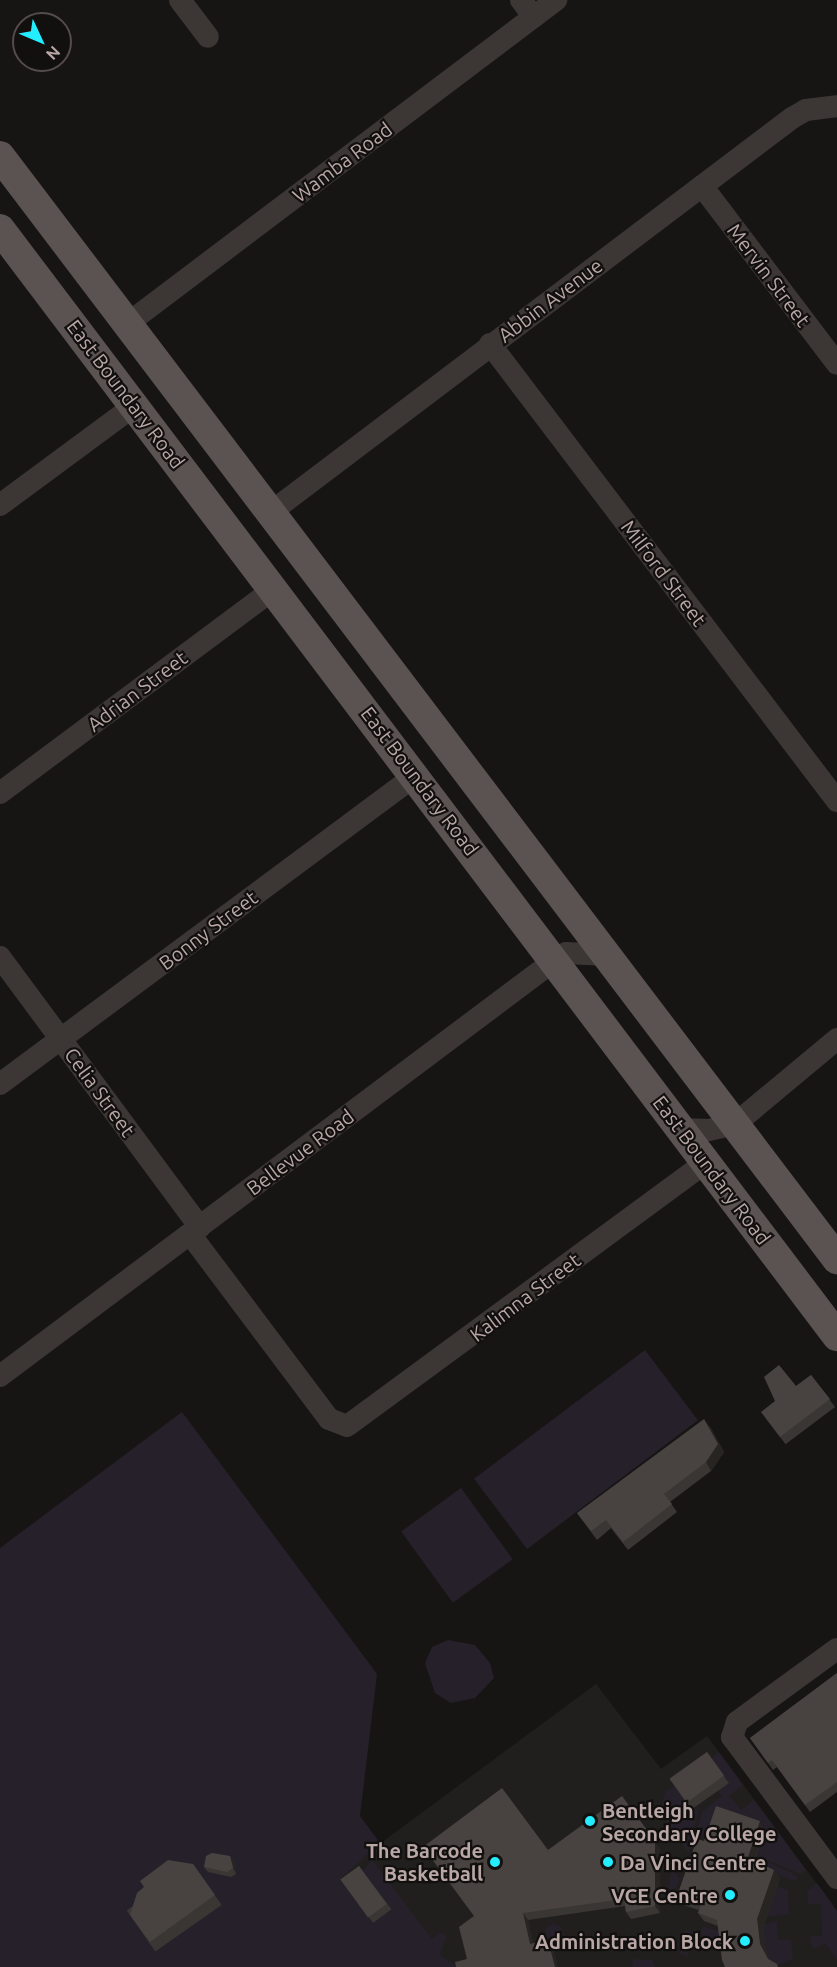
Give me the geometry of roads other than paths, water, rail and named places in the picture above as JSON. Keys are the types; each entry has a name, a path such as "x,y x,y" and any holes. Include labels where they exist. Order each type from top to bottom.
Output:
{"main road":[{"path":"0,156 837,1259"},
{"name":"East Boundary Road","path":"0,229 416,775 837,1335"},
{"path":"56,303 92,277"},
{"path":"345,682 381,656"}],"street":[{"path":"180,0 208,37"},
{"name":"Wamba Road","path":"127,324 527,8 556,0"},
{"name":"Abbin Avenue","path":"271,512 490,344 799,113 837,106"},
{"name":"Mervin Street","path":"702,186 837,364"},
{"name":"Milford Street","path":"490,344 837,801"},
{"path":"0,505 135,405"},
{"name":"Adrian Street","path":"0,793 274,589"},
{"name":"Bonny Street","path":"0,1084 416,775"},
{"name":"Bellevue Road","path":"0,1376 555,960 566,953 608,955"},
{"name":"Celia Street","path":"0,957 61,1039 326,1415 341,1426"},
{"path":"682,1129 709,1130 731,1118 837,1039"},
{"name":"Kalimna Street","path":"341,1426 364,1416 706,1162"},
{"path":"837,1649 737,1722 732,1737 837,1878"}],"place":[{"name":"Bentleigh Secondary College","path":"590,1821"},
{"name":"The Barcode Basketball","path":"495,1862"},
{"name":"Da Vinci Centre","path":"608,1862"},
{"name":"VCE Centre","path":"730,1895"},
{"name":"Administration Block","path":"745,1941"}]}
